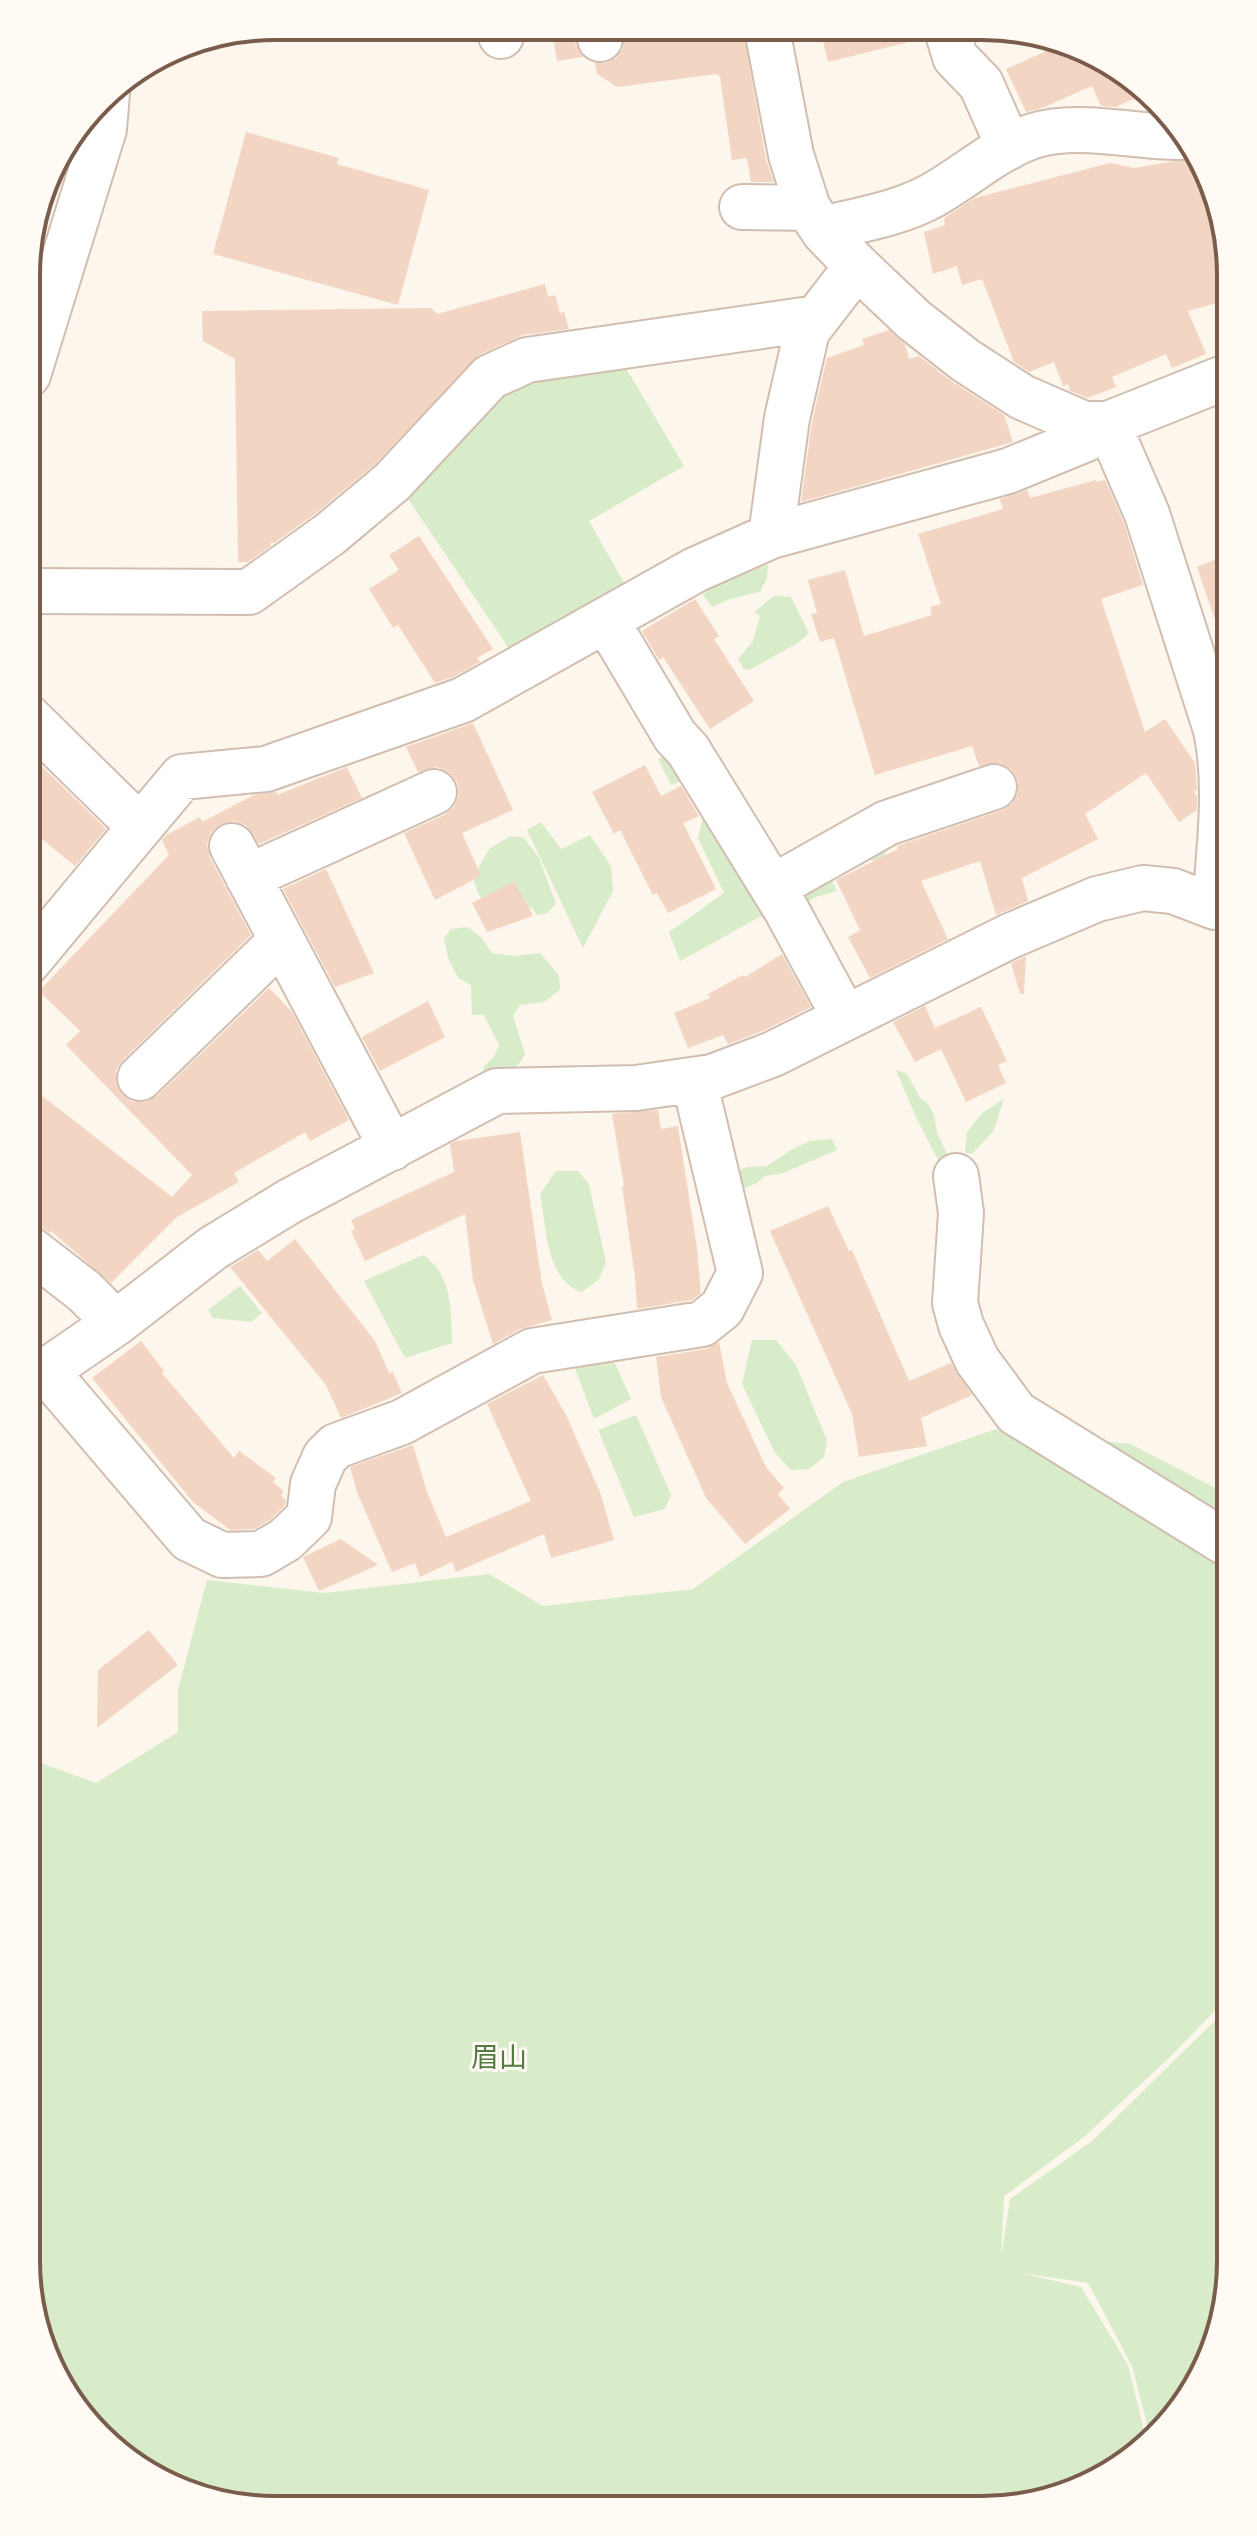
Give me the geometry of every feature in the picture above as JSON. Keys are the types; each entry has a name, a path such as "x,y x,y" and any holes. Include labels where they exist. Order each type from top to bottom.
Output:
{"street":[{"path":"769,40 791,155 815,218 857,266 914,320 965,360 1022,397 1084,424 1108,424"},
{"path":"950,40 955,57 981,84 1009,147"},
{"path":"41,287 104,129 105,113"},
{"path":"742,207 815,218 906,208 934,195 995,153 1054,131 1171,137"},
{"path":"771,536 787,418 807,331 857,266"},
{"path":"41,591 249,592 330,534 392,482 490,377 506,369 527,360 817,318"},
{"path":"41,947 182,777 266,769 463,700 695,570 771,536 1008,471 1086,439 1108,424 1217,381"},
{"path":"1108,424 1147,514 1217,709"},
{"path":"606,620 675,736 688,750 773,887 845,1018"},
{"path":"41,730 140,827"},
{"path":"773,887 887,823 994,787"},
{"path":"392,1148 240,861 380,797 434,792"},
{"path":"40,1370 116,1323 213,1248 290,1201 497,1091 636,1088 712,1077 773,1054 1010,936 1097,899 1143,888 1173,891 1217,909"},
{"path":"140,1078 282,940"},
{"path":"40,1378 189,1539 222,1555 261,1554 285,1540 309,1517 313,1484 325,1457 336,1446 402,1422 532,1351 702,1324 722,1308 740,1273 694,1080"},
{"path":"956,1176 961,1213 955,1303 977,1360 1016,1413 1216,1537"},
{"path":"41,1257 84,1291 116,1323"}],"green space":[{"path":"617,353 684,466 589,521 626,586 510,650 398,484 488,387"},
{"path":"768,564 767,578 760,592 712,607 703,595 711,588"},
{"path":"774,596 791,597 809,633 798,643 749,670 743,668 738,659 753,641 760,616 754,612"},
{"path":"676,751 769,912 680,961 669,932 724,893 698,838 703,817 685,780 671,785 658,759"},
{"path":"541,822 561,849 590,835 611,866 613,891 583,948 527,830"},
{"path":"511,836 524,838 539,858 556,904 547,913 537,915 532,907 501,911 493,909 481,898 473,877 490,848"},
{"path":"884,846 886,857 876,862 868,859 832,881 837,891 816,897 800,907 801,887"},
{"path":"468,927 481,937 492,953 514,956 540,953 559,975 560,990 544,1002 520,1005 513,1016 525,1054 522,1060 509,1071 487,1080 483,1067 494,1057 499,1045 484,1015 472,1015 471,985 458,978 448,958 444,938 451,929"},
{"path":"896,1070 907,1074 920,1098 928,1104 951,1162 940,1164"},
{"path":"1004,1099 994,1130 972,1154 965,1153 967,1132 982,1113"},
{"path":"832,1139 837,1150 783,1173 765,1176 736,1192 730,1174 747,1167 767,1166 810,1141"},
{"path":"556,1171 578,1171 589,1184 606,1263 599,1279 582,1292 561,1277 554,1265 546,1236 540,1194"},
{"path":"423,1255 433,1263 445,1283 452,1343 405,1358 364,1281"},
{"path":"240,1286 262,1313 251,1322 213,1318 208,1310"},
{"path":"752,1340 776,1340 796,1365 827,1440 824,1457 809,1469 791,1470 775,1453 742,1384"},
{"path":"610,1352 631,1399 594,1419 573,1363"},
{"path":"636,1415 671,1495 665,1509 634,1517 598,1430"},
{"name":"眉山","path":"996,1429 1130,1444 1216,1488 1216,2009 1084,2137 1004,2196 1001,2258 1010,2199 1092,2141 1216,2020 1216,2276 1212,2307 1193,2365 1159,2416 1148,2427 1132,2366 1088,2283 1021,2273 1081,2287 1128,2365 1144,2431 1086,2472 1057,2484 1012,2494 275,2496 214,2488 185,2478 120,2438 98,2416 64,2365 52,2336 41,2276 40,1763 96,1783 178,1732 178,1690 207,1580 324,1593 489,1574 543,1606 693,1589 843,1482"}],"building":[{"path":"745,40 766,160 774,182 751,182 747,158 732,160 720,77 717,74 617,87 597,74 595,63 616,58 624,41"},
{"path":"823,40 913,40 913,41 828,62"},
{"path":"554,41 575,41 583,57 557,61"},
{"path":"1049,50 1086,64 1136,97 1116,107 1101,106 1092,86 1026,112 1006,69"},
{"path":"246,132 339,158 337,164 429,190 398,305 213,254"},
{"path":"1186,159 1193,171 1205,200 1215,245 1217,303 1188,311 1206,354 1172,368 1166,354 1112,377 1116,387 1088,398 1070,391 1068,384 1063,386 1054,362 1029,372 1014,362 982,279 962,285 957,266 933,274 924,232 945,225 944,218 975,198 1110,163 1134,168"},
{"path":"545,284 548,297 555,295 569,329 523,335 479,355 375,464 315,514 270,543 271,546 248,562 238,562 235,359 203,341 202,311 431,308 437,314"},
{"path":"889,330 905,344 909,359 919,356 1004,415 1013,442 801,502 812,422 827,358 864,345 862,339"},
{"path":"1105,480 1124,523 1143,585 1101,599 1145,732 1165,719 1195,763 1197,810 1179,822 1146,773 1085,814 1098,839 1022,878 1028,901 996,915 980,861 921,881 948,939 870,978 848,937 860,930 836,880 898,849 897,846 1003,810 1012,804 1018,793 1018,780 1011,769 1000,763 979,766 972,746 875,775 834,638 820,642 811,614 817,613 808,580 845,570 864,636 932,615 930,607 941,604 918,534 1003,509 1000,499 1027,490 1030,498"},
{"path":"419,536 493,649 477,658 480,662 435,683 398,625 393,628 369,589 399,570 389,555"},
{"path":"1217,559 1217,625 1197,567"},
{"path":"695,599 719,636 714,639 754,701 710,729 663,657 659,660 642,631"},
{"path":"473,723 513,810 462,833 481,876 435,900 404,833 444,815 454,807 459,795 457,782 449,772 437,767 418,772 406,747"},
{"path":"41,765 106,829 75,866 41,838"},
{"path":"645,765 661,796 681,786 699,816 683,823 716,889 668,913 657,893 653,895 620,830 614,834 592,792"},
{"path":"347,767 362,798 259,844 246,825 234,821 221,824 211,832 207,844 210,858 251,935 123,1060 116,1070 116,1083 122,1095 132,1102 145,1102 157,1096 269,988 292,1012 349,1120 310,1141 305,1132 234,1173 239,1182 177,1217 111,1283 51,1231 49,1233 41,1227 41,1095 172,1197 192,1175 66,1045 80,1031 41,989 169,855 162,840 166,835 200,817 202,822 254,795 276,792 277,795"},
{"path":"326,869 374,973 335,987 283,889"},
{"path":"514,881 533,916 487,932 472,903"},
{"path":"782,954 811,1007 728,1044 723,1035 688,1048 674,1013 710,998 708,994 743,975 745,977"},
{"path":"1026,956 1024,994 1020,994 1011,963"},
{"path":"428,1001 445,1037 380,1071 362,1037"},
{"path":"925,1006 935,1028 981,1007 1007,1061 998,1065 1006,1083 966,1102 941,1049 915,1062 893,1022"},
{"path":"658,1110 661,1129 678,1126 701,1293 692,1300 637,1309 624,1186 612,1114"},
{"path":"520,1132 542,1284 552,1320 520,1329 493,1344 473,1280 465,1214 365,1261 351,1231 355,1229 351,1220 454,1172 450,1144"},
{"path":"828,1206 849,1251 852,1250 909,1381 951,1363 972,1395 921,1418 927,1446 859,1457 852,1414 770,1231"},
{"path":"295,1239 375,1341 402,1393 341,1418 326,1385 230,1267 258,1250 267,1261"},
{"path":"141,1341 164,1371 162,1373 234,1458 239,1451 276,1478 273,1482 284,1491 281,1496 286,1500 270,1520 254,1529 230,1530 193,1502 92,1378"},
{"path":"719,1342 727,1383 766,1467 784,1488 778,1494 790,1509 745,1544 706,1498 661,1397 656,1357 706,1349"},
{"path":"543,1375 566,1415 600,1492 614,1540 551,1558 544,1534 456,1572 452,1562 420,1577 415,1563 392,1572 358,1495 350,1467 413,1445 427,1492 446,1537 531,1501 487,1404"},
{"path":"341,1539 378,1565 319,1591 303,1557"},
{"path":"149,1630 178,1665 97,1728 98,1670"}]}
